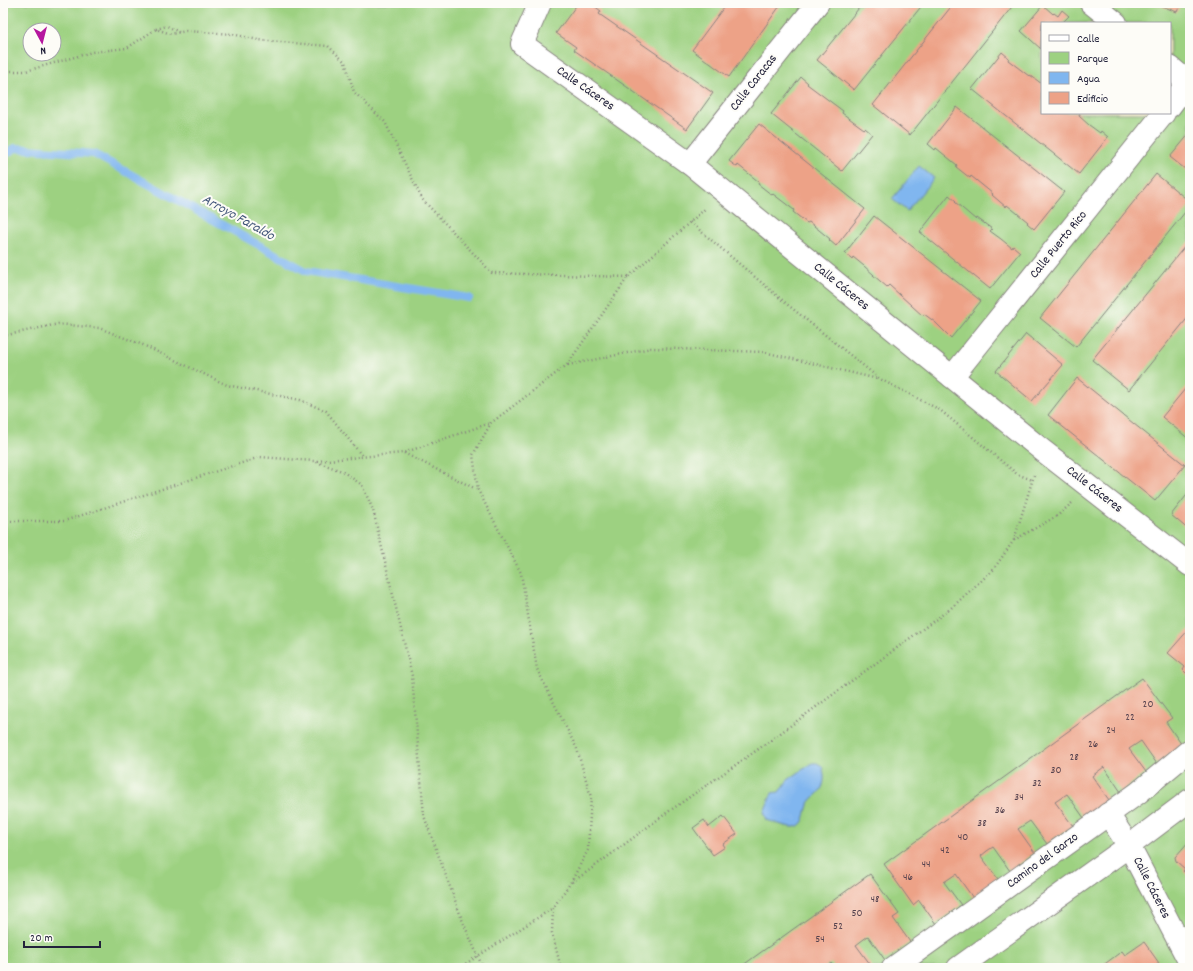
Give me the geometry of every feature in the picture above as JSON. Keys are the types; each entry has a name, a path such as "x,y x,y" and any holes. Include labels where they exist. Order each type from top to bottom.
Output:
{"street":[{"name":"Calle Cáceres","path":"540,3 522,44 690,164 1042,450 1190,565"},
{"name":"Calle Caracas","path":"690,164 818,3"},
{"path":"1091,3 1115,22"},
{"path":"1171,68 1190,82 1171,105"},
{"name":"Calle Puerto Rico","path":"952,377 1163,114"},
{"name":"Camino del Garzo","path":"893,968 1138,793 1190,750"},
{"path":"958,968 1129,846 1190,800"},
{"name":"Calle Cáceres","path":"1108,814 1129,846 1190,963"}],"path":[{"path":"3,71 26,71 92,52 127,48 156,29 167,26 179,32"},
{"path":"156,29 171,34 186,31 232,34 258,40 328,46 345,62 354,92 385,122 422,199 492,274 628,277"},
{"path":"3,521 64,521 260,457 314,461 403,453 491,423 567,365 628,277 690,222 726,193"},
{"path":"690,222 788,305 880,379 940,410 1017,474 1032,480"},
{"path":"3,336 58,324 99,328 143,345 227,384 300,400 326,411 363,457"},
{"path":"567,365 651,348 764,352 880,379"},
{"path":"459,968 553,908 571,882 588,850 591,797 577,749 537,669 521,573 478,490 473,455 491,423"},
{"path":"571,882 588,872 668,812 760,748 950,608 992,570 1014,540 1042,450"},
{"path":"403,453 478,490"},
{"path":"314,461 342,471 362,485 373,510 412,676 424,816 463,922 484,968"},
{"path":"1014,540 1057,516 1075,501 1098,493"},
{"path":"553,908 552,933 561,968"}],"green space":[{"path":"3,3 1190,3 1190,968 3,968"}],"water":[{"path":"919,166 934,178 907,211 892,199"},
{"path":"812,763 817,763 822,766 824,783 822,788 808,805 801,824 799,826 792,827 767,820 764,812 772,793 779,792 788,780"}],"building":[{"path":"578,3 590,3 601,11 599,14 713,93 687,129 574,50 576,47 556,33"},
{"path":"727,3 782,3 729,77 692,50"},
{"path":"863,3 924,3 854,90 817,60"},
{"path":"954,3 1015,3 910,135 873,105"},
{"path":"1154,3 1181,3 1177,12"},
{"path":"1043,5 1053,14 1054,13 1058,16 1062,10 1069,16 1063,22 1041,22 1041,49 1021,31"},
{"path":"1002,52 1009,58 1008,60 1041,83 1041,114 1080,114 1079,116 1089,125 1100,133 1101,131 1108,137 1079,174 972,89"},
{"path":"801,77 808,83 807,84 843,111 842,113 872,134 842,171 771,114"},
{"path":"957,107 1064,192 1034,229 1027,223 1028,222 1007,205 1006,207 971,176 970,178 936,148 935,150 928,144"},
{"path":"759,124 865,209 836,246 829,240 830,239 809,222 807,223 793,212 794,210 758,184 759,182 738,165 737,167 729,161"},
{"path":"1190,133 1190,173 1170,157"},
{"path":"1156,174 1190,202 1190,206 1076,347 1040,318"},
{"path":"949,195 976,220 977,218 992,229 990,231 1012,248 1013,246 1020,252 990,289 920,232"},
{"path":"874,216 981,301 951,338 935,322 924,314 923,316 889,285 887,287 853,257 852,259 845,253"},
{"path":"1190,240 1190,315 1129,390 1092,360"},
{"path":"1026,334 1063,365 1032,401 996,371"},
{"path":"1077,378 1185,465 1155,501 1048,415"},
{"path":"1190,383 1190,440 1162,417"},
{"path":"1190,491 1190,531 1171,515"},
{"path":"1190,628 1190,677 1183,670 1185,667 1168,653"},
{"path":"1142,678 1172,718 1166,722 1182,745 1157,764 1141,741 1129,749 1146,772 1121,792 1104,767 1092,776 1109,800 1084,818 1067,794 1055,802 1073,826 1047,844 1030,821 1018,829 1035,853 1010,871 993,847 987,851 981,856 998,879 973,898 956,874 944,882 961,905 936,924 919,900 913,905 884,864"},
{"path":"723,816 737,834 723,844 725,847 713,855 693,828 704,820 709,827"},
{"path":"1190,840 1190,877 1183,871 1185,869 1176,861 1175,857"},
{"path":"870,874 899,914 893,918 910,942 898,951 885,960 868,936 856,945 873,968 835,968 831,963 824,968 739,968"},
{"path":"1144,942 1159,963 1153,968 1103,968 1102,966 1122,951 1125,955"}],"waterway":[{"name":"Arroyo Faraldo","path":"3,156 15,148 94,154 306,271 469,298"}]}
